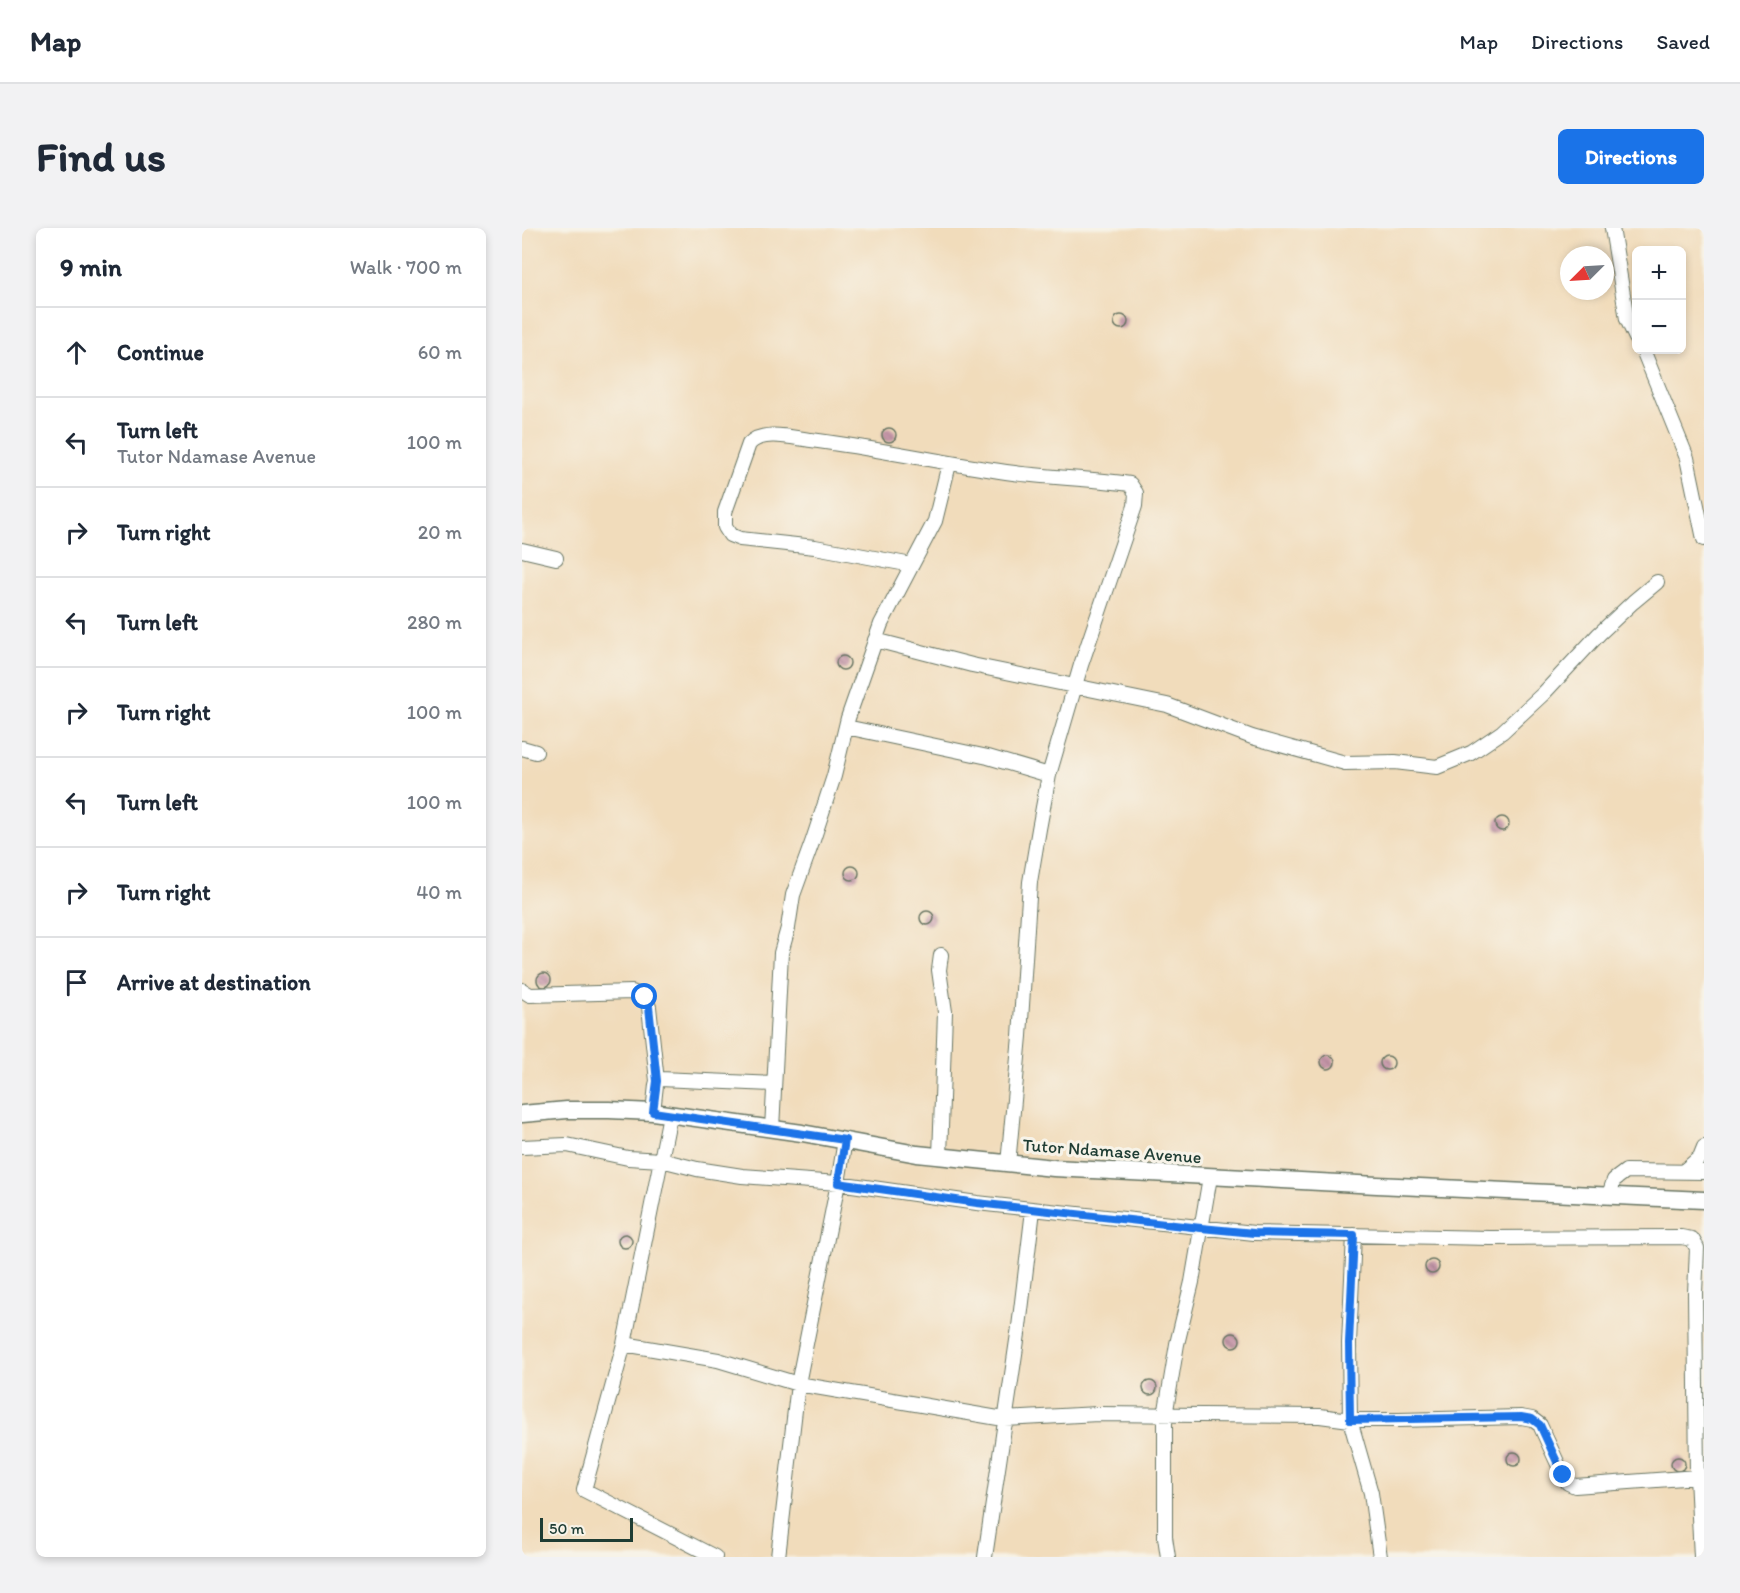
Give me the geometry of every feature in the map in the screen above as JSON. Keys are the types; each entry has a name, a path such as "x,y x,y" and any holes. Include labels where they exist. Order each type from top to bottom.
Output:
{"street":[{"path":"1612,228 1627,319 1632,330"},
{"path":"1645,354 1686,458 1704,539"},
{"path":"912,565 815,547 730,536 725,527 725,512 745,454 753,440 758,437 773,436 832,443 1030,476 1130,484 1137,498 1075,686 1049,775 1030,882 1020,1036 1008,1164"},
{"path":"772,1129 781,953 793,895 817,830 846,727 875,640 881,624 935,521 949,464"},
{"path":"522,550 556,558"},
{"path":"875,640 972,665 1167,705 1252,737 1346,763 1395,762 1437,767 1470,753 1502,732 1543,694 1599,634 1657,582"},
{"path":"846,727 987,757 1049,775"},
{"path":"522,748 536,752"},
{"path":"940,1156 945,1012 939,970 941,955"},
{"path":"522,990 530,995 632,992 645,997 649,1007 657,1081 653,1112"},
{"path":"657,1081 664,1079 774,1084"},
{"name":"Tutor Ndamase Avenue","path":"522,1114 567,1110 653,1112 940,1156 1008,1164 1210,1177 1704,1200"},
{"path":"670,1115 624,1344 584,1490 715,1557"},
{"path":"778,1557 798,1384 845,1140"},
{"path":"522,1147 567,1145 628,1158 661,1161 742,1176 838,1183 1033,1209 1254,1233 1490,1238 1680,1237 1692,1239 1698,1248 1695,1293 1701,1438 1697,1477 1701,1557"},
{"path":"1684,1171 1700,1157 1704,1147"},
{"path":"1609,1195 1614,1180 1626,1170 1704,1172"},
{"path":"1168,1557 1165,1538 1165,1416 1210,1177"},
{"path":"985,1557 1019,1327 1033,1209"},
{"path":"1354,1235 1349,1343 1350,1420 1371,1493 1380,1557"},
{"path":"624,1344 718,1360 798,1384 1004,1419 1098,1414 1320,1416 1350,1420 1521,1417 1532,1419 1540,1425 1563,1475 1568,1483 1575,1486 1697,1477"}],"building":[{"path":"1118,315 1124,315 1128,322 1124,329 1118,329 1114,325 1114,319"},
{"path":"886,428 892,428 896,435 892,442 886,442 882,438 882,432"},
{"path":"840,656 846,656 850,663 846,670 840,670 836,666 836,660"},
{"path":"1499,817 1505,817 1509,824 1505,831 1499,831 1495,827 1495,821"},
{"path":"849,866 855,866 859,873 855,880 849,880 845,876 845,870"},
{"path":"924,911 930,911 934,918 930,925 924,925 920,921 920,915"},
{"path":"544,973 549,975 551,980 549,985 544,987 539,985 537,980 539,975"},
{"path":"1325,1055 1331,1055 1335,1062 1331,1069 1325,1069 1321,1065 1321,1059"},
{"path":"1384,1056 1390,1056 1394,1063 1390,1070 1384,1070 1380,1066 1380,1060"},
{"path":"622,1234 628,1234 632,1241 628,1248 622,1248 618,1244 618,1238"},
{"path":"1429,1260 1435,1260 1439,1267 1435,1274 1429,1274 1425,1270 1425,1264"},
{"path":"1230,1333 1236,1333 1240,1340 1236,1347 1230,1347 1226,1343 1226,1337"},
{"path":"1147,1381 1153,1381 1157,1388 1153,1395 1147,1395 1143,1391 1143,1385"},
{"path":"1511,1452 1517,1452 1521,1459 1517,1466 1511,1466 1507,1462 1507,1456"},
{"path":"1678,1457 1683,1459 1685,1464 1683,1469 1678,1471 1673,1469 1671,1464 1673,1459"}],"route":[{"path":"645,997 649,1007 657,1081 653,1112 845,1140 838,1183 977,1203 1201,1228 1254,1233 1354,1235 1349,1343 1350,1420 1521,1417 1532,1419 1540,1425 1563,1475"}]}
